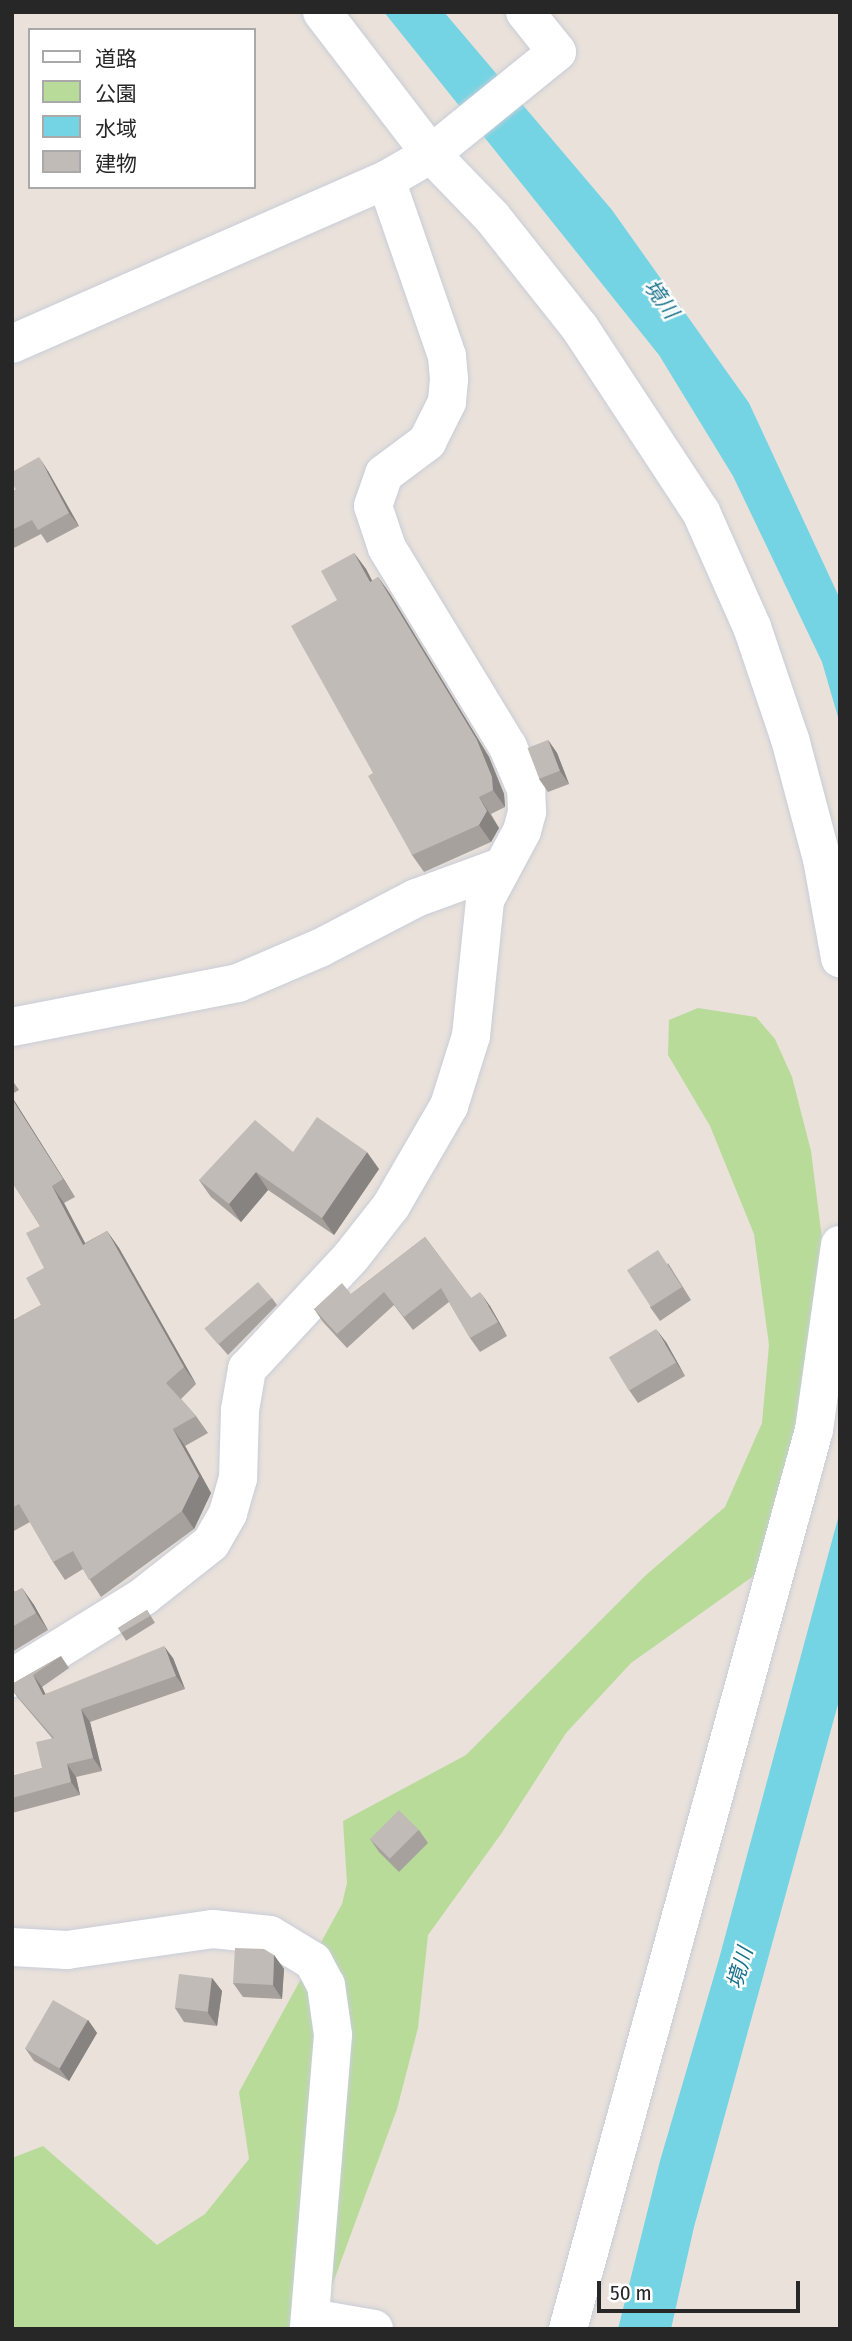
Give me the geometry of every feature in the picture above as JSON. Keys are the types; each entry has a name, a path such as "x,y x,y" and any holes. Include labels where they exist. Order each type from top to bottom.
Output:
{"street":[{"path":"322,12 492,217 612,371 675,467 723,554 790,739 822,859 840,958"},
{"path":"12,345 386,180 437,149 557,52 525,12"},
{"path":"12,1678 144,1596 211,1543 228,1513 238,1479 240,1410 247,1369 351,1257 391,1206 449,1106 471,1036 485,900 522,831 526,789 508,747 387,548 373,506 384,474 427,442 447,402 449,379 443,343 386,180"},
{"path":"12,1027 238,983 331,943 416,898 501,867"},
{"path":"568,2329 814,1430 840,1245"},
{"path":"12,1947 67,1950 213,1929 270,1935 313,1961 326,1985 333,2035 310,2324 374,2329"}],"green space":[{"path":"698,1008 756,1017 775,1039 792,1077 811,1151 832,1319 780,1557 631,1663 566,1733 501,1834 428,1935 418,2028 397,2109 316,2329 12,2329 12,2158 43,2146 157,2245 205,2214 249,2159 239,2092 342,1904 347,1883 343,1821 466,1755 646,1575 725,1507 762,1423 769,1345 754,1234 710,1126 668,1055 669,1020"}],"water":[{"name":"境川","path":"384,12 444,12 612,210 749,403 840,599 840,724 822,662 733,476 659,355"},
{"name":"境川","path":"840,1511 840,1697 694,2227 671,2329 618,2329 660,2161 719,1959"}],"building":[{"path":"39,457 69,513 38,530 32,520 12,530 12,492 16,490 12,482 12,472"},
{"path":"354,553 370,582 378,577 477,740 492,777 493,790 479,797 487,811 479,825 412,855 368,776 373,773 291,626 337,600 321,571"},
{"path":"548,740 560,771 539,779 527,748"},
{"path":"12,1099 63,1179 52,1186 83,1245 107,1231 184,1367 166,1383 196,1416 173,1429 199,1476 182,1511 89,1580 73,1551 53,1562 19,1504 12,1508 12,1321 41,1305 26,1278 44,1268 26,1233 40,1226 12,1182"},
{"path":"317,1117 367,1152 322,1218 256,1172 229,1204 199,1180 255,1120 293,1152"},
{"path":"425,1237 471,1298 480,1292 498,1322 470,1338 441,1288 404,1317 384,1292 337,1334 314,1309 342,1283 351,1294"},
{"path":"658,1250 682,1287 651,1307 627,1270"},
{"path":"258,1282 272,1298 218,1344 204,1329"},
{"path":"656,1329 676,1362 629,1391 609,1357"},
{"path":"22,1588 36,1613 12,1627 12,1591 13,1593"},
{"path":"147,1610 150,1616 121,1633 118,1628"},
{"path":"164,1646 176,1676 81,1709 93,1758 67,1764 71,1782 12,1798 12,1776 42,1768 36,1742 54,1738 12,1690 12,1684 61,1656 33,1675 43,1695"},
{"path":"399,1810 419,1830 390,1859 370,1839"},
{"path":"235,1948 264,1949 274,1955 273,1985 233,1983"},
{"path":"179,1974 212,1978 208,2012 175,2008"},
{"path":"53,2000 88,2020 60,2068 25,2048"}]}
